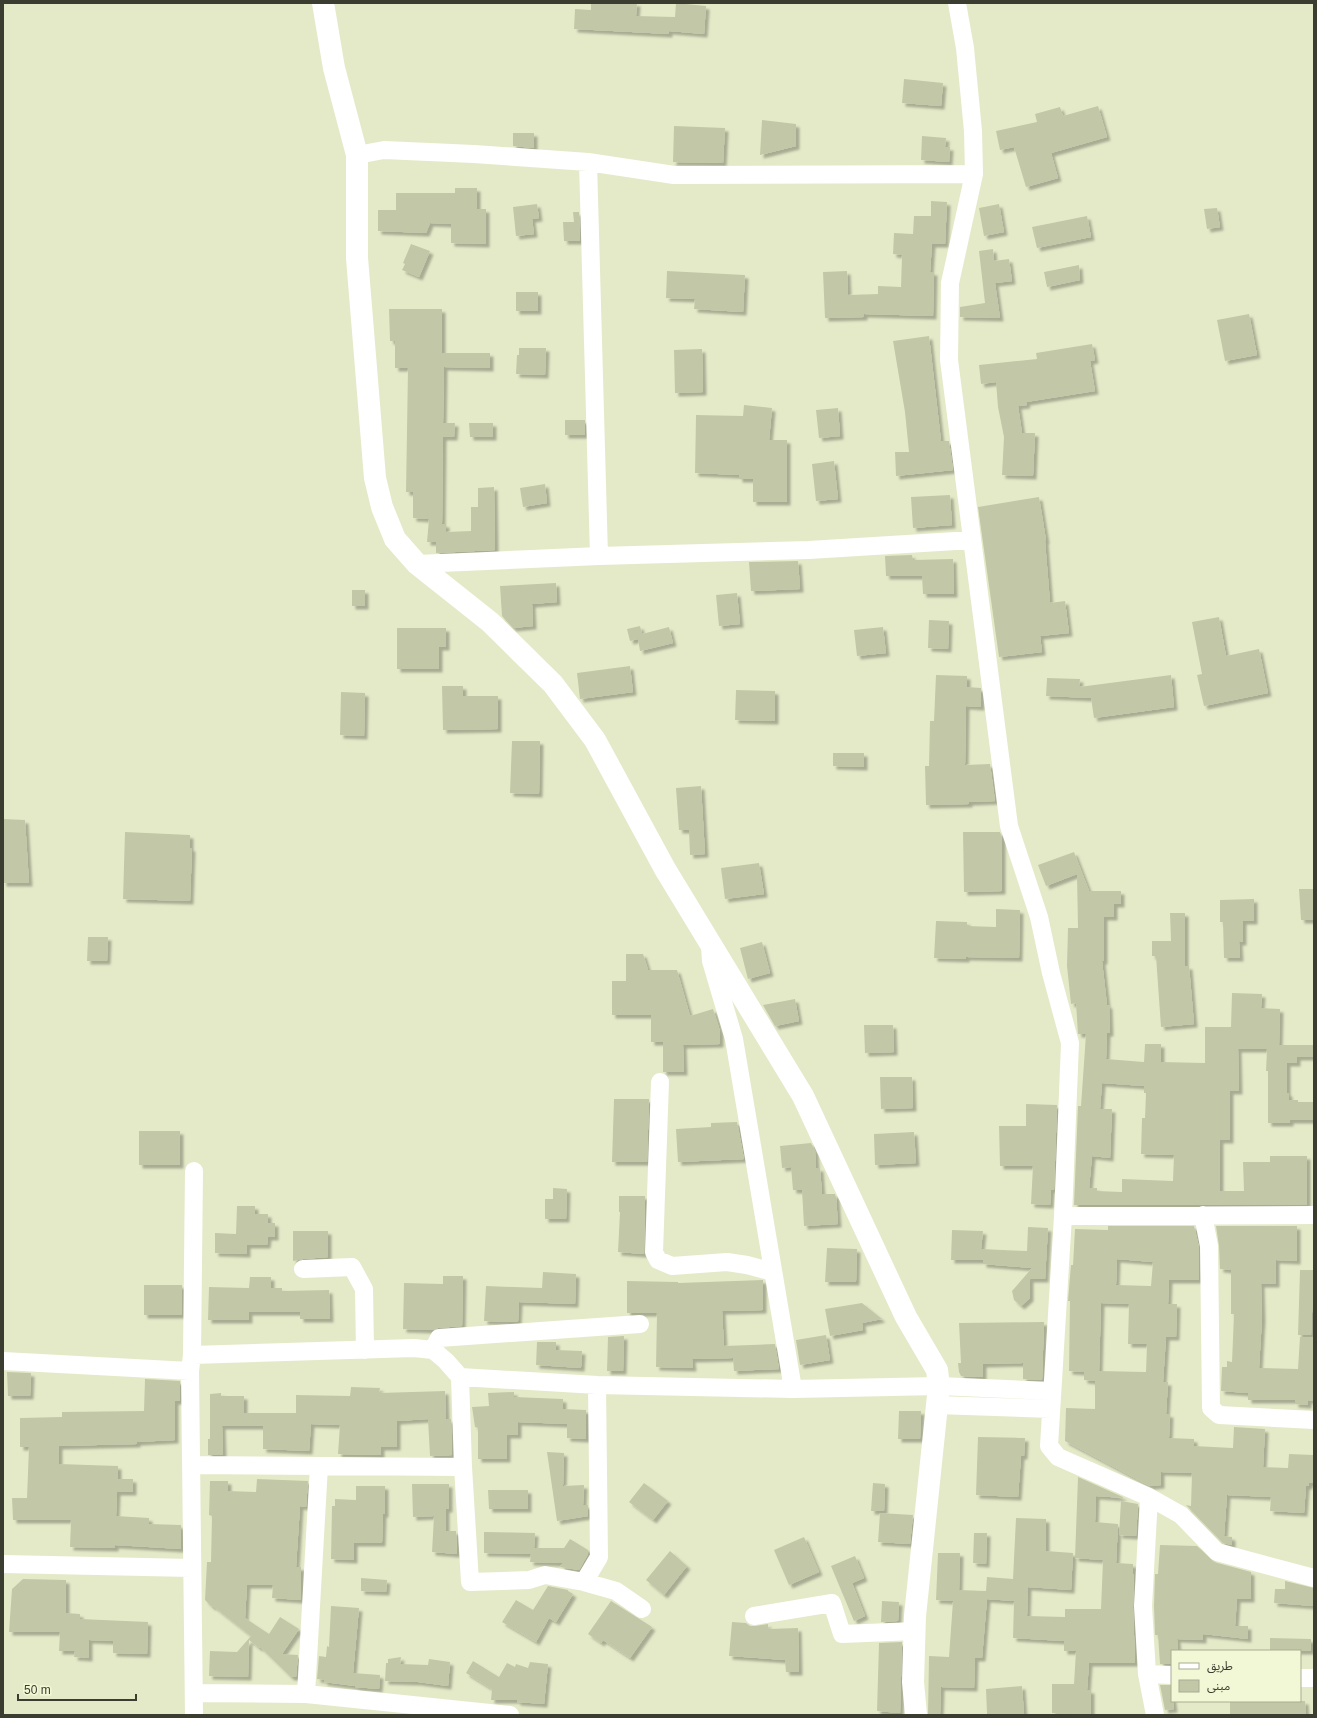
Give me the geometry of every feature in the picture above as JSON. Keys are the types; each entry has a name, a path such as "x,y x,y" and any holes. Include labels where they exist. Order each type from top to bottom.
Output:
{"street":[{"path":"323,3 334,68 357,155 357,258 375,478 382,507 395,539 417,564 490,622 553,684 595,740 665,869 803,1096 906,1317 937,1370 938,1395 914,1631 913,1682 916,1715"},
{"path":"957,3 965,55 972,131 974,174 950,283 949,360 1009,826 1039,917 1051,974 1070,1043 1063,1216 1048,1446 1058,1457 1149,1497 1181,1515 1217,1552 1314,1578"},
{"path":"357,155 384,150 474,154 588,162 674,175 974,174"},
{"path":"588,162 599,556"},
{"path":"417,564 599,556 809,550 972,540"},
{"path":"710,942 711,961 734,1039 793,1389"},
{"path":"660,1082 654,1252 658,1260 672,1266 727,1262 747,1264 773,1272"},
{"path":"194,1171 191,1363 194,1715"},
{"path":"1203,1215 1209,1246 1211,1408 1219,1415 1314,1420"},
{"path":"1063,1216 1314,1215"},
{"path":"303,1269 352,1267 364,1289 365,1350"},
{"path":"433,1350 439,1338 640,1324"},
{"path":"3,1361 191,1363 365,1350 414,1348 433,1350 446,1361 460,1377 463,1467 470,1582 529,1580 545,1575 584,1582 616,1591 642,1609"},
{"path":"460,1377 597,1385 793,1389 938,1395 1052,1391"},
{"path":"584,1582 599,1557 597,1385"},
{"path":"938,1395 1051,1409"},
{"path":"191,1465 463,1467"},
{"path":"306,1694 319,1466"},
{"path":"1149,1497 1143,1606 1147,1674 1155,1715"},
{"path":"3,1564 192,1568"},
{"path":"754,1616 832,1603 842,1634 914,1631"},
{"path":"1147,1674 1171,1675"},
{"path":"1301,1678 1314,1678"},
{"path":"194,1693 306,1694 342,1707 510,1715"}],"building":[{"path":"591,3 637,3 636,16 675,17 676,3 706,6 704,34 669,31 669,34 574,29 575,9 591,10"},
{"path":"904,79 943,83 941,106 902,103"},
{"path":"1098,106 1107,137 1051,153 1058,178 1026,187 1014,147 1000,150 996,131 1037,122 1035,114 1060,107 1063,116"},
{"path":"762,120 796,124 796,146 760,155"},
{"path":"674,126 725,128 723,163 673,162"},
{"path":"513,133 534,133 534,148 513,146"},
{"path":"922,136 946,138 945,147 950,147 949,162 921,160"},
{"path":"455,188 477,188 477,209 486,209 486,244 451,243 451,224 430,223 426,233 378,231 378,210 396,210 396,193 455,193"},
{"path":"931,201 947,202 945,244 932,244 930,272 934,272 933,316 864,314 864,317 825,318 823,272 847,271 848,295 878,294 878,286 901,287 902,255 893,254 894,233 913,234 914,216 931,216"},
{"path":"537,204 539,218 532,219 534,234 516,236 513,207"},
{"path":"999,204 1004,232 984,236 979,208"},
{"path":"1217,208 1220,227 1207,229 1204,209"},
{"path":"573,212 579,212 580,241 564,241 563,222 574,222"},
{"path":"1087,216 1091,237 1037,248 1032,227"},
{"path":"411,244 430,251 419,277 402,270 405,264 403,263"},
{"path":"993,249 994,261 1009,259 1012,281 995,283 1000,318 960,317 960,307 985,303 979,251"},
{"path":"1079,265 1080,280 1047,287 1044,272"},
{"path":"667,271 745,275 743,312 694,309 695,299 666,298"},
{"path":"516,292 538,292 538,311 516,311"},
{"path":"389,309 442,309 442,353 490,353 490,368 444,367 443,423 455,423 454,437 443,437 442,524 446,524 446,532 471,531 471,507 478,507 478,488 494,487 495,550 436,553 436,542 427,542 429,519 413,518 413,492 406,492 408,368 395,368 395,341 390,341"},
{"path":"1249,314 1257,355 1225,361 1217,320"},
{"path":"929,336 941,441 949,441 953,470 896,476 895,452 909,452 905,412 893,341"},
{"path":"1092,344 1095,360 1090,361 1095,391 1026,402 1027,405 1018,406 1022,433 1035,433 1033,476 1002,475 1004,437 998,407 996,382 981,384 979,365 1037,359 1036,353"},
{"path":"519,348 546,348 545,375 516,374"},
{"path":"702,349 703,392 675,393 674,350"},
{"path":"744,405 772,408 769,440 787,440 787,502 753,502 753,479 739,479 739,475 695,473 696,415 743,416"},
{"path":"838,408 840,436 819,438 816,410"},
{"path":"565,420 585,420 585,435 565,435"},
{"path":"469,423 493,423 493,437 470,437"},
{"path":"834,461 838,499 816,501 812,464"},
{"path":"545,484 547,503 523,507 520,488"},
{"path":"950,495 952,525 913,528 911,497"},
{"path":"1039,497 1046,540 1050,603 1065,601 1069,633 1040,636 1042,652 999,657 978,507"},
{"path":"912,555 913,560 953,559 954,594 923,594 922,576 886,576 885,556"},
{"path":"798,561 800,589 751,591 749,562"},
{"path":"556,583 557,602 532,604 533,626 513,628 502,616 500,586"},
{"path":"352,590 365,590 365,606 352,606"},
{"path":"737,593 740,624 719,626 716,595"},
{"path":"1219,617 1226,656 1259,649 1268,693 1204,706 1197,675 1202,674 1192,622"},
{"path":"929,620 949,621 948,649 928,648"},
{"path":"640,626 642,634 669,627 673,643 640,651 638,639 630,641 627,629"},
{"path":"883,627 886,653 857,656 854,630"},
{"path":"397,628 446,628 446,647 439,647 439,669 397,669"},
{"path":"630,666 633,692 580,699 577,673"},
{"path":"936,675 967,676 967,687 981,688 981,707 966,706 965,765 990,764 995,801 969,802 969,804 926,805 925,766 929,766 930,721 934,721"},
{"path":"1171,675 1174,707 1094,718 1091,698 1046,696 1047,678 1080,679 1079,687"},
{"path":"442,686 463,686 463,696 498,696 498,729 443,730"},
{"path":"736,690 775,691 775,721 735,720"},
{"path":"341,692 365,693 364,736 340,735"},
{"path":"512,741 540,741 539,794 510,793"},
{"path":"833,753 864,753 864,767 833,766"},
{"path":"701,786 705,854 690,855 689,830 679,830 676,788"},
{"path":"3,819 25,820 29,883 3,883"},
{"path":"125,832 190,835 190,848 192,848 190,901 123,899"},
{"path":"963,832 1000,832 1002,838 1002,891 964,892"},
{"path":"1074,852 1089,891 1121,891 1121,904 1114,904 1114,917 1104,917 1104,961 1102,961 1107,1005 1109,1005 1110,1033 1107,1033 1106,1059 1144,1062 1145,1044 1161,1044 1161,1062 1205,1063 1205,1027 1231,1027 1232,993 1262,994 1261,1008 1280,1009 1279,1045 1314,1045 1314,1057 1297,1057 1297,1063 1287,1063 1287,1093 1289,1093 1289,1100 1298,1100 1298,1102 1314,1102 1314,1120 1290,1120 1290,1123 1268,1123 1268,1071 1266,1071 1267,1049 1238,1049 1239,1091 1230,1091 1230,1140 1220,1140 1220,1191 1244,1191 1243,1162 1270,1162 1270,1156 1307,1156 1307,1205 1074,1205 1078,1106 1081,1106 1086,1034 1078,1034 1076,1003 1071,1004 1067,966 1068,928 1078,928 1077,874 1046,886 1038,865","holes":["1102,1083 1144,1086 1144,1093 1146,1093 1145,1118 1142,1118 1141,1154 1174,1155 1173,1181 1122,1179 1122,1192 1097,1191 1097,1188 1089,1188 1092,1156 1110,1158 1112,1109 1100,1109"]},
{"path":"759,863 764,894 725,899 721,868"},
{"path":"1299,889 1314,889 1314,920 1301,920"},
{"path":"1254,899 1254,921 1243,921 1243,942 1239,942 1240,958 1224,958 1223,922 1220,922 1220,900"},
{"path":"996,909 1020,910 1019,958 934,958 936,921 967,922 967,926 996,927"},
{"path":"1170,913 1185,913 1185,966 1189,966 1194,1024 1161,1027 1156,956 1152,956 1152,941 1171,941"},
{"path":"88,937 108,937 107,961 87,961"},
{"path":"762,942 770,973 748,979 740,948"},
{"path":"626,954 643,954 648,970 677,970 690,1016 713,1009 720,1031 720,1044 683,1045 684,1072 663,1072 663,1042 651,1042 651,1015 612,1015 612,981 626,981"},
{"path":"795,999 799,1021 775,1026 763,1005"},
{"path":"864,1025 893,1025 894,1052 865,1053"},
{"path":"880,1077 912,1077 913,1108 881,1109"},
{"path":"614,1099 649,1099 647,1162 612,1162"},
{"path":"1026,1104 1057,1105 1054,1190 1051,1189 1050,1205 1031,1204 1033,1166 1000,1166 999,1126 1026,1126"},
{"path":"737,1122 744,1159 678,1162 676,1129 711,1127 711,1123"},
{"path":"139,1131 180,1131 180,1165 139,1165"},
{"path":"914,1132 916,1163 875,1165 874,1134"},
{"path":"811,1143 815,1151 816,1168 820,1168 822,1194 835,1194 836,1197 838,1224 804,1226 802,1190 793,1190 791,1167 782,1168 780,1146"},
{"path":"553,1188 567,1189 566,1219 545,1219 545,1199 553,1199"},
{"path":"619,1196 645,1196 644,1254 618,1252 620,1212"},
{"path":"237,1206 255,1206 255,1214 268,1214 268,1223 275,1223 275,1237 268,1237 267,1245 247,1245 247,1254 215,1253 215,1233 236,1234"},
{"path":"1108,1226 1194,1226 1199,1247 1199,1280 1169,1280 1168,1304 1177,1304 1176,1337 1166,1337 1163,1382 1168,1382 1166,1414 1170,1414 1169,1438 1194,1439 1194,1446 1233,1448 1234,1427 1265,1429 1263,1467 1288,1468 1289,1454 1314,1455 1314,1483 1309,1483 1309,1486 1306,1486 1304,1513 1270,1511 1271,1497 1227,1495 1224,1536 1232,1537 1232,1545 1223,1543 1186,1505 1191,1506 1192,1473 1161,1472 1161,1485 1150,1486 1065,1441 1066,1408 1095,1409 1095,1381 1084,1380 1084,1372 1069,1371 1070,1301 1068,1301 1071,1265 1073,1265 1075,1229 1108,1230","holes":["1117,1259 1153,1262 1151,1286 1116,1285","1101,1303 1129,1304 1128,1344 1147,1344 1146,1372 1099,1371"]},
{"path":"1216,1226 1297,1226 1297,1261 1276,1260 1276,1284 1261,1284 1262,1318 1259,1368 1298,1369 1300,1337 1314,1337 1314,1401 1308,1400 1308,1405 1295,1404 1295,1400 1248,1400 1248,1393 1221,1391 1222,1367 1227,1367 1227,1361 1232,1362 1234,1314 1231,1314 1231,1270 1220,1269"},
{"path":"1028,1227 1048,1228 1045,1279 1030,1279 1030,1298 1021,1306 1014,1300 1012,1291 1032,1268 983,1264 983,1260 951,1260 952,1230 983,1231 981,1249 1027,1251"},
{"path":"293,1231 328,1231 328,1257 293,1261"},
{"path":"827,1248 857,1249 856,1282 825,1282"},
{"path":"1300,1270 1314,1270 1311,1335 1298,1335"},
{"path":"543,1272 576,1274 575,1304 519,1302 518,1322 484,1321 486,1286 542,1288"},
{"path":"443,1276 463,1276 462,1326 438,1328 433,1330 403,1329 404,1283 443,1284"},
{"path":"250,1277 271,1277 271,1288 282,1288 282,1291 329,1290 330,1319 300,1319 300,1312 249,1312 249,1320 208,1320 209,1287 249,1288"},
{"path":"763,1280 763,1310 722,1311 724,1346 775,1344 779,1369 734,1371 733,1358 692,1359 693,1368 656,1367 657,1313 627,1313 627,1281 678,1283"},
{"path":"144,1285 182,1285 182,1315 144,1315"},
{"path":"862,1303 882,1319 862,1323 863,1330 830,1336 825,1309"},
{"path":"1044,1322 1042,1380 1023,1379 1023,1363 983,1364 983,1377 961,1376 958,1363 961,1363 959,1323"},
{"path":"826,1335 830,1360 800,1365 796,1340"},
{"path":"624,1336 623,1371 607,1371 608,1337"},
{"path":"537,1342 556,1342 556,1350 582,1351 581,1368 536,1365"},
{"path":"7,1372 31,1373 30,1396 8,1396"},
{"path":"145,1379 180,1381 180,1401 175,1401 175,1440 137,1442 137,1444 59,1446 59,1464 118,1466 118,1479 133,1479 133,1492 117,1492 116,1516 149,1518 149,1524 181,1525 181,1549 115,1545 115,1548 70,1547 71,1520 13,1520 12,1498 27,1498 29,1447 20,1447 20,1418 62,1417 62,1412 144,1411"},
{"path":"351,1387 380,1388 379,1393 445,1391 446,1419 451,1419 452,1455 430,1456 428,1419 397,1421 397,1447 381,1447 381,1455 338,1454 340,1425 311,1424 309,1451 263,1449 263,1426 222,1426 223,1455 208,1455 208,1439 210,1439 210,1394 221,1393 221,1396 244,1396 244,1413 296,1413 296,1395 350,1396"},
{"path":"514,1392 514,1397 563,1399 563,1409 586,1410 586,1439 567,1438 567,1424 518,1422 518,1435 507,1435 507,1459 478,1459 478,1428 475,1427 472,1407 489,1406 488,1393"},
{"path":"899,1411 921,1411 920,1439 898,1439"},
{"path":"978,1437 1025,1438 1024,1456 1021,1456 1018,1497 976,1495"},
{"path":"547,1452 564,1453 563,1486 584,1485 583,1505 588,1505 588,1516 557,1521"},
{"path":"1078,1477 1125,1498 1096,1496 1095,1522 1118,1524 1116,1563 1133,1564 1135,1663 1089,1663 1087,1690 1091,1690 1091,1715 1052,1713 1052,1684 1074,1684 1076,1651 1064,1651 1064,1641 1013,1638 1014,1601 987,1599 982,1658 975,1658 974,1688 941,1687 940,1715 928,1715 929,1656 949,1657 953,1601 936,1600 938,1553 960,1553 959,1590 986,1591 987,1577 1013,1579 1016,1518 1046,1519 1046,1551 1073,1553 1071,1590 1028,1587 1027,1616 1065,1617 1065,1609 1101,1609 1103,1560 1075,1558"},
{"path":"257,1479 308,1481 306,1507 300,1506 296,1567 301,1567 301,1600 272,1598 273,1585 247,1585 245,1618 269,1634 280,1617 299,1629 282,1654 298,1655 296,1677 291,1677 260,1647 259,1648 249,1640 248,1677 209,1676 210,1651 237,1652 251,1636 205,1600 207,1562 211,1562 212,1516 209,1515 210,1481 228,1481 228,1491 256,1492"},
{"path":"644,1483 668,1501 653,1520 629,1502"},
{"path":"873,1483 885,1484 884,1511 871,1511"},
{"path":"412,1484 449,1484 449,1509 446,1509 446,1531 456,1531 457,1554 432,1552 434,1516 413,1517"},
{"path":"356,1486 385,1486 385,1514 383,1514 382,1543 354,1543 354,1560 331,1559 332,1506 335,1506 335,1499 356,1500"},
{"path":"488,1490 528,1490 528,1509 489,1509"},
{"path":"1121,1501 1138,1504 1136,1536 1119,1535"},
{"path":"880,1513 913,1515 910,1544 878,1542"},
{"path":"484,1532 535,1533 534,1548 564,1548 570,1539 588,1550 588,1554 579,1570 560,1567 563,1563 530,1562 531,1554 484,1553"},
{"path":"974,1533 987,1533 986,1564 973,1563"},
{"path":"804,1537 819,1572 789,1585 774,1550"},
{"path":"1160,1545 1197,1546 1214,1562 1251,1572 1251,1599 1237,1599 1235,1626 1248,1626 1248,1639 1203,1634 1203,1640 1177,1639 1178,1650 1171,1650 1171,1664 1160,1664 1158,1635 1155,1635 1154,1606 1155,1574 1158,1574"},
{"path":"670,1551 687,1566 664,1595 646,1580"},
{"path":"855,1556 864,1578 852,1583 865,1616 854,1621 831,1566"},
{"path":"361,1578 387,1580 386,1592 361,1591"},
{"path":"23,1579 66,1580 66,1613 80,1614 80,1619 148,1622 147,1654 113,1653 113,1641 89,1640 89,1658 74,1657 75,1651 59,1651 60,1632 9,1632 12,1589"},
{"path":"1285,1581 1314,1588 1314,1606 1274,1603 1275,1589 1285,1589"},
{"path":"548,1586 568,1590 573,1594 556,1622 549,1618 536,1642 502,1622 516,1600 533,1610"},
{"path":"611,1601 652,1627 630,1658 603,1640 601,1643 588,1634"},
{"path":"882,1601 899,1602 898,1621 881,1622"},
{"path":"331,1606 359,1608 353,1673 380,1675 379,1689 324,1682 324,1680 317,1679 319,1656 326,1657 327,1646 329,1647"},
{"path":"732,1622 746,1623 750,1626 768,1624 768,1629 798,1628 799,1672 786,1672 785,1660 729,1656"},
{"path":"1270,1638 1311,1639 1311,1651 1270,1650"},
{"path":"902,1642 900,1713 877,1711 879,1643"},
{"path":"401,1657 400,1664 428,1665 429,1659 450,1662 448,1686 418,1682 385,1681 386,1663 388,1663 388,1659"},
{"path":"473,1661 499,1677 507,1663 515,1667 516,1664 528,1668 530,1662 548,1664 544,1704 517,1702 517,1700 491,1700 492,1689 466,1673"},
{"path":"1160,1685 1171,1685 1171,1702 1173,1702 1174,1709 1165,1710"},
{"path":"1022,1686 1024,1715 987,1714 986,1689"},
{"path":"1305,1701 1306,1715 1230,1715 1230,1702"}]}
